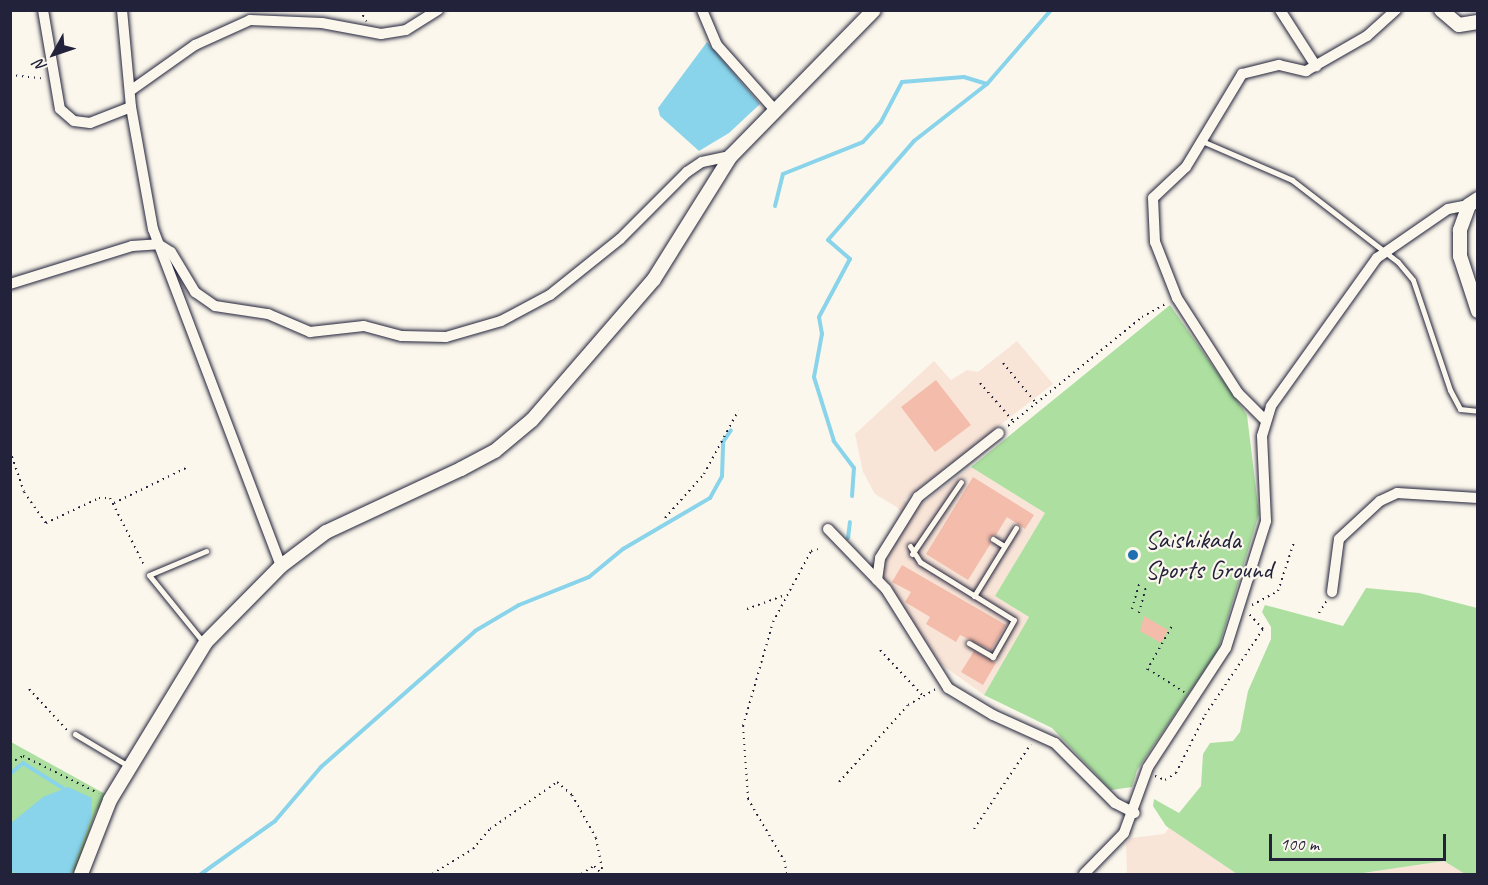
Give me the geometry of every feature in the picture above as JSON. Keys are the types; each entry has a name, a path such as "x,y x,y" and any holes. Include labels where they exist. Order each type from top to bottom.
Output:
{"street":[{"path":"43,10 60,109 74,121 90,123 131,107"},
{"path":"122,10 131,107 158,244 281,566"},
{"path":"130,91 195,45 250,20 322,23 381,34 406,30 438,10"},
{"path":"702,10 717,45 774,110"},
{"path":"81,874 96,831 130,767 205,644 281,566 326,532 495,451 532,420 654,279 731,156 874,10"},
{"path":"1280,10 1316,66"},
{"path":"1264,419 1238,393 1177,298 1155,242 1150,208 1156,192 1186,167 1242,74 1279,65 1306,71 1367,36 1396,10"},
{"path":"1442,10 1459,25 1478,21"},
{"path":"10,284 132,246 158,244 171,252 201,298 215,306 268,314 310,332 364,326 402,336 446,337 501,321 550,295 620,239 687,172 702,162 731,156"},
{"path":"1084,874 1118,840 1135,813 1146,774 1226,648 1243,610 1266,521 1264,419 1385,251 1448,209 1473,202"},
{"path":"1473,202 1460,230 1460,256 1478,311"},
{"path":"878,580 880,558 918,497 999,433"},
{"path":"1332,592 1339,539 1380,501 1397,494 1478,498"},
{"path":"828,529 878,580 948,688 993,715 1055,743 1115,803 1135,813"}],"lane":[{"path":"1203,141 1292,180 1385,251 1413,280 1450,390 1460,409 1478,411"},
{"path":"912,554 960,482"},
{"path":"974,596 1016,528"},
{"path":"993,539 1004,546"},
{"path":"910,546 912,554 1014,624 993,657 969,643"},
{"path":"205,644 149,575 206,551"},
{"path":"75,734 130,767"}],"path":[{"path":"10,75 41,78"},
{"path":"999,433 1142,317 1177,298"},
{"path":"1003,363 1036,403"},
{"path":"980,383 1013,421"},
{"path":"665,518 704,474 738,411"},
{"path":"10,451 24,492 46,523 99,498 110,498 149,575"},
{"path":"114,503 188,467"},
{"path":"1146,774 1165,780 1176,773 1206,715 1263,629 1243,610 1278,591 1294,542"},
{"path":"786,874 785,862 748,799 742,755 743,726 758,660 785,595 811,551 818,549"},
{"path":"1132,609 1139,584"},
{"path":"1139,613 1146,586"},
{"path":"1319,613 1332,592"},
{"path":"747,609 785,595"},
{"path":"1172,626 1147,669 1187,693"},
{"path":"880,650 923,696"},
{"path":"29,688 75,734"},
{"path":"839,782 877,736 923,696 932,689 948,688"},
{"path":"974,830 1038,735"},
{"path":"10,763 23,756 105,797"},
{"path":"432,874 473,849 490,829 557,782 572,795 596,838 603,874"},
{"path":"581,874 594,866 603,874"}],"shaded area":[{"path":"1017,341 1053,384 904,500 913,510 971,467 1045,513 995,596 1029,617 984,695 941,664 880,571 907,522 898,508 875,494 863,472 855,434 934,361 951,380 967,370 978,372"},
{"path":"1169,828 1237,874 1127,874 1126,844 1131,838 1164,834"},
{"path":"1444,861 1465,874 1356,874"}],"green space":[{"name":"Saishikada Sports Ground","path":"1170,305 1247,415 1259,514 1218,650 1137,770 1132,787 1111,790 1052,728 984,695 1029,617 995,596 1045,513 971,467"},
{"path":"1366,588 1419,593 1477,608 1477,874 1465,874 1444,861 1356,874 1237,874 1166,826 1153,806 1154,799 1179,813 1201,786 1203,754 1210,743 1233,741 1240,732 1248,691 1271,639 1271,627 1262,612 1265,605 1343,626"},
{"path":"11,742 107,795 96,812 74,874 11,874"}],"water":[{"path":"707,42 760,104 729,133 699,151 660,116 658,108"},
{"path":"68,787 92,798 91,818 71,874 15,874 11,870 11,823 43,797"}],"building":[{"path":"936,380 971,425 935,452 901,407"},
{"path":"973,477 1034,515 1025,529 1007,517 996,535 989,537 991,543 968,580 926,554"},
{"path":"902,565 1006,625 991,650 960,635 956,642 926,624 930,617 905,602 911,592 892,582"},
{"path":"1144,616 1168,630 1161,643 1140,631"},
{"path":"974,651 996,663 983,685 961,672"}],"waterway":[{"path":"852,496 854,468 834,441 814,377 822,334 819,317 850,259 828,240 914,141 987,84 1051,10"},
{"path":"775,206 783,174 863,142 881,122 902,82 964,77 987,84"},
{"path":"201,874 275,821 321,767 475,631 519,605 589,577 623,549 710,498 722,476 723,442 731,430"},
{"path":"848,538 850,522"},
{"path":"10,774 23,763 66,790"}],"place":[{"name":"Saishikada Sports Ground","path":"1133,555"}]}
